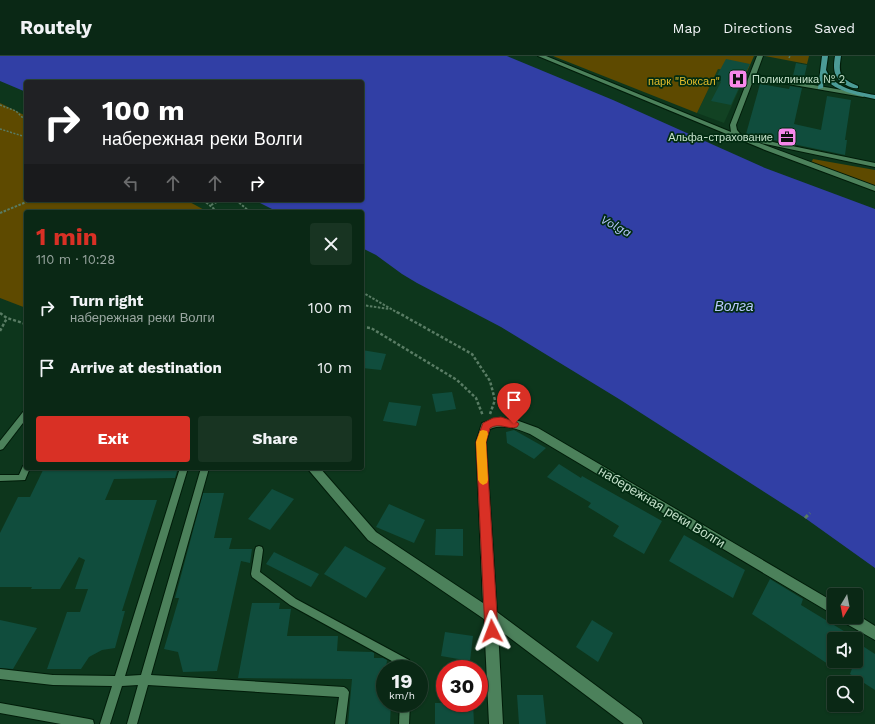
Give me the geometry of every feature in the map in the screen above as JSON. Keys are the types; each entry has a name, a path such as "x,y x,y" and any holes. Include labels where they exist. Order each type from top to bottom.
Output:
{"main road":[{"path":"820,88 825,56"},
{"path":"838,56 836,71 839,77 875,97"},
{"path":"823,70 825,77 849,91 866,93 875,92"}],"street":[{"path":"541,56 810,166 875,189"},
{"path":"760,56 733,126 735,132 743,138 875,165"},
{"path":"752,76 820,88 866,93"},
{"name":"набережная реки Волги","path":"486,426 493,422 501,421 534,430 827,605"},
{"path":"486,426 481,442 496,724"},
{"path":"315,470 372,536 491,616 636,724"},
{"path":"860,624 875,633"}],"lane":[{"path":"0,447 24,417"},
{"path":"0,478 22,478 25,470"},
{"path":"105,724 183,470"},
{"path":"132,724 204,470"},
{"path":"259,550 255,574 293,602 400,660"},
{"path":"0,674 63,680 118,682 145,680 344,692 340,724"},
{"path":"0,708 89,724"},
{"path":"404,724 405,712"}],"path":[{"path":"0,105 16,111 24,119"},
{"path":"0,129 24,136"},
{"path":"0,213 26,202"},
{"path":"207,202 216,210"},
{"path":"212,205 217,202"},
{"path":"238,202 248,210"},
{"path":"364,293 472,354 490,381 495,400 486,426"},
{"path":"364,305 392,309"},
{"path":"0,313 7,318 24,323"},
{"path":"0,331 7,318"},
{"path":"364,327 371,328 457,380 476,398 486,426"},
{"path":"805,518 810,513"}],"shaded area":[{"path":"718,69 746,74 724,123 697,113"}],"green space":[{"name":"парк \"Воксал\"","path":"553,56 754,56 746,74 718,69 697,113"},
{"path":"765,56 809,56 807,64"},
{"path":"0,103 24,115 24,202 190,202 204,210 24,210 24,307 0,298"},
{"path":"813,159 875,170 875,187 811,163"}],"water":[{"name":"Волга","path":"0,56 507,56 613,100 765,168 875,209 875,568 805,518 619,399 501,327 417,283 376,255 364,249 364,210 274,210 258,202 364,202 364,80 24,80 24,91 0,81"}],"building":[{"path":"726,59 750,64 731,105 711,101 721,82 714,81"},
{"path":"796,63 807,65 803,82 792,80"},
{"path":"760,84 789,89 790,86 802,88 794,124 821,130 827,96 851,100 845,140 847,140 845,155 746,134"},
{"path":"364,350 386,354 381,370 364,368"},
{"path":"452,392 456,409 436,412 432,394"},
{"path":"389,402 421,406 416,426 383,421"},
{"path":"514,430 546,448 534,459 507,443 506,432"},
{"path":"559,464 581,478 582,476 662,521 644,554 613,536 619,526 588,507 591,503 547,477"},
{"path":"43,470 177,470 175,478 114,479 105,500 157,500 122,611 125,611 115,648 102,650 89,657 81,669 47,669 67,612 80,612 88,589 75,589 85,560 79,557 60,589 0,587 0,533 18,497 30,497"},
{"path":"272,489 294,499 270,530 248,519"},
{"path":"203,493 224,493 214,538 232,538 229,549 252,549 250,563 241,561 217,671 183,672 178,652 164,649 179,598 175,598"},
{"path":"389,504 425,520 414,543 376,527"},
{"path":"436,529 463,529 463,556 435,555"},
{"path":"684,535 745,570 733,598 669,561"},
{"path":"345,546 386,568 366,598 324,574"},
{"path":"274,552 319,574 311,587 266,564"},
{"path":"770,579 803,599 801,605 827,621 827,624 832,624 845,632 827,632 827,663 752,614"},
{"path":"252,603 280,603 279,609 291,609 287,636 338,636 337,651 372,652 374,653 374,658 383,658 387,660 376,660 376,712 391,712 390,724 348,724 352,679 238,678"},
{"path":"0,620 37,628 13,669 0,668"},
{"path":"592,620 613,633 598,662 576,647"},
{"path":"445,632 473,636 470,660 441,656"},
{"path":"863,646 875,654 875,690 863,682 863,676 853,676 850,674 852,668 863,668"},
{"path":"517,695 543,695 546,724 519,724"},
{"path":"435,703 436,712 473,712 474,724 435,724"}],"slow traffic":[{"path":"483,434 481,442 483,480"}],"place":[{"name":"Поликлиника № 2","path":"738,79"},
{"name":"Альфа-страхование","path":"787,137"}],"route":[{"path":"492,631 481,442 486,426 493,422 501,421 514,424"}],"water label":[{"name":"Volga","path":"616,226"}]}
